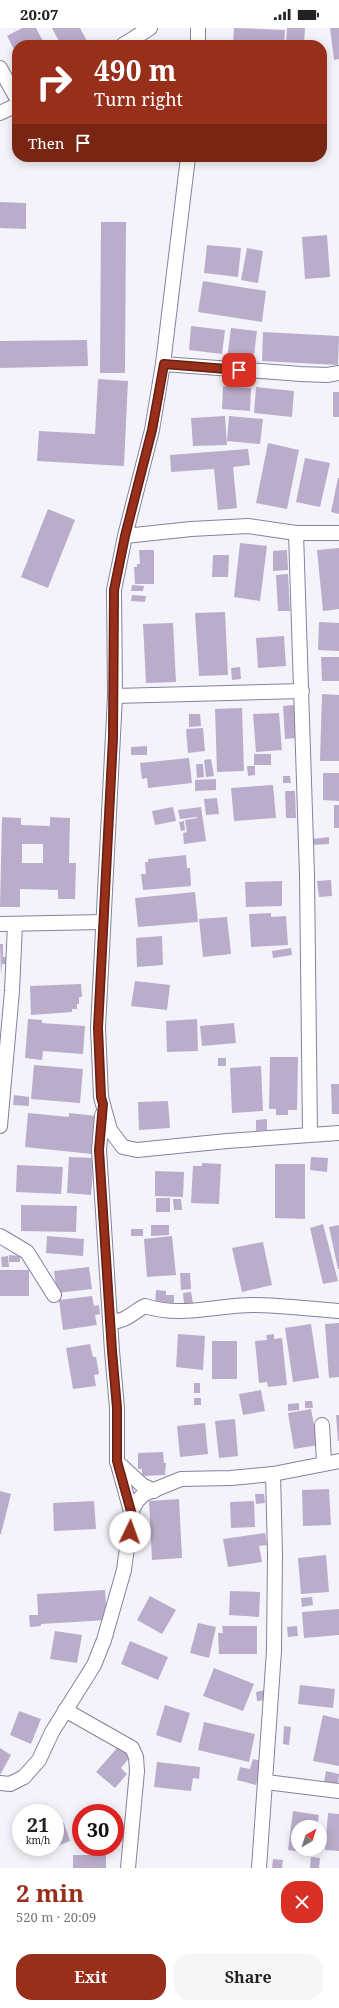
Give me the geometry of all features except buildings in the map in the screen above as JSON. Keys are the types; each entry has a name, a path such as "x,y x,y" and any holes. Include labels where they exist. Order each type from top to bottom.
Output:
{"street":[{"path":"131,40 150,28"},
{"path":"198,28 198,40"},
{"path":"0,68 12,90"},
{"path":"0,113 12,107"},
{"path":"187,162 164,364 152,430 125,536 114,590 115,696 98,1028 101,1097 110,1130 123,1147 137,1150 310,1134 339,1133"},
{"path":"164,364 301,374 327,375 339,373"},
{"path":"125,536 191,529 248,526 296,533 339,532"},
{"path":"296,533 302,691 310,1134"},
{"path":"115,696 302,691"},
{"path":"0,924 103,922"},
{"path":"0,1126 12,991 15,924"},
{"path":"103,1104 99,1150 117,1408 117,1461 132,1515"},
{"path":"0,1236 27,1252 54,1295"},
{"path":"110,1321 117,1322 125,1320 136,1310 146,1306 156,1309 184,1312 251,1305 339,1311"},
{"path":"322,1425 324,1462"},
{"path":"117,1461 142,1484 154,1491"},
{"path":"0,1783 10,1784 24,1777 39,1760 64,1710 94,1665 104,1640 124,1570 132,1515 137,1500 144,1494 154,1491 181,1478 231,1478 273,1474 324,1462 339,1461"},
{"path":"259,1868 274,1651 275,1554 273,1474"},
{"path":"64,1710 132,1748 136,1757 138,1771 128,1868"},
{"path":"266,1782 339,1791"}],"route":[{"path":"130,1532 132,1515 117,1461 117,1408 99,1150 103,1104 101,1097 98,1028 115,696 114,590 125,536 152,430 164,364 239,370"}]}
